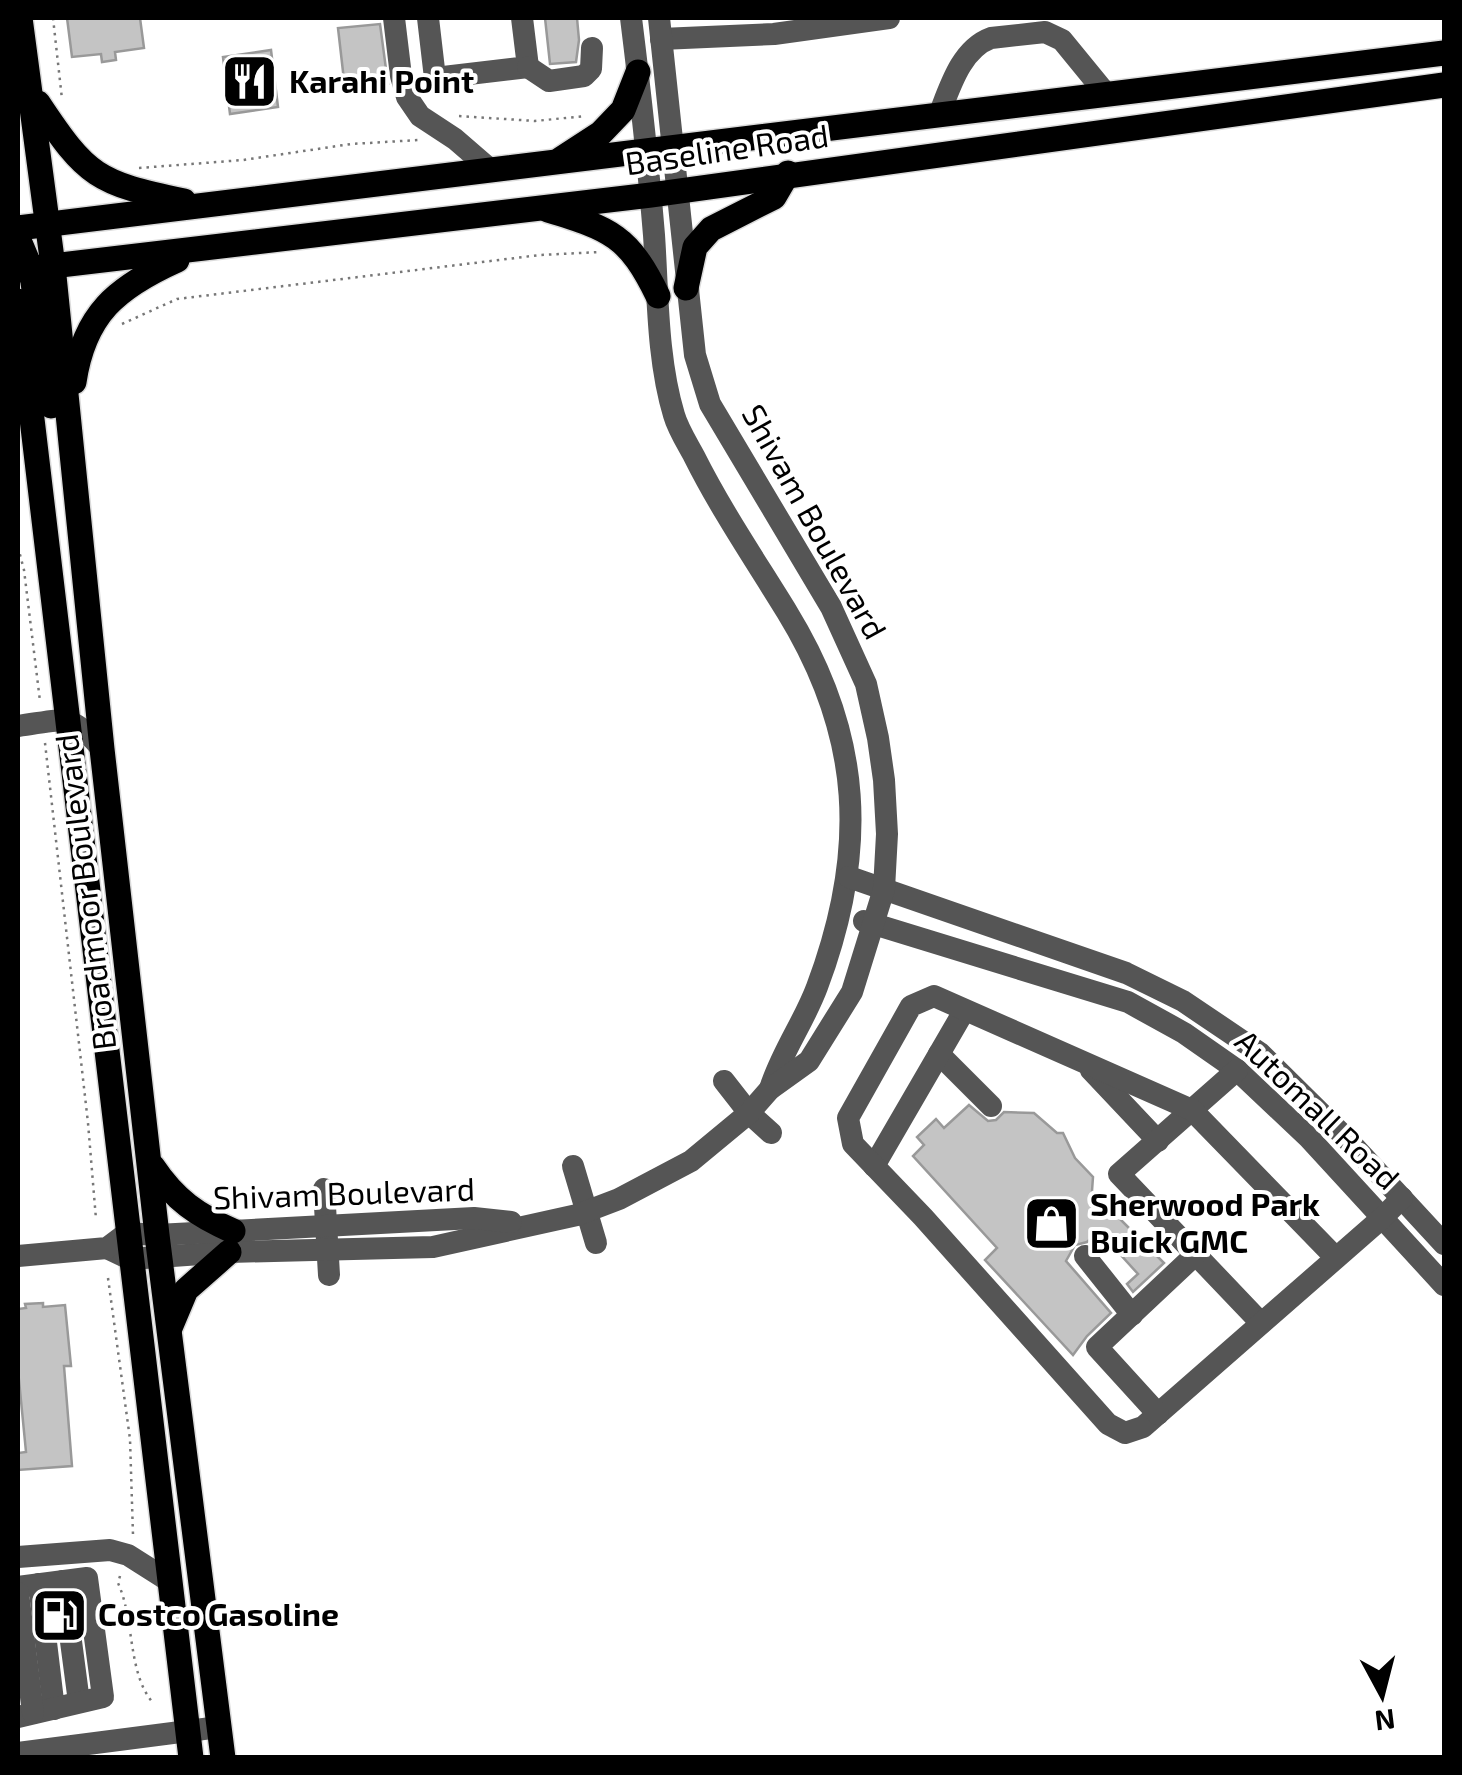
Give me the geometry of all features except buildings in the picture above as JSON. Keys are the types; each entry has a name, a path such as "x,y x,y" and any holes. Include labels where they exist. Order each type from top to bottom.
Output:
{"main road":[{"name":"Broadmoor Boulevard","path":"22,21 48,224 34,269 68,416 159,1246 222,1758"},
{"name":"Baseline Road","path":"18,228 1444,53"},
{"path":"554,164 601,133 624,110 638,72"},
{"name":"Baseline Road","path":"34,269 651,194 1444,85"},
{"path":"33,96 64,142 101,179 136,191 208,206"},
{"path":"686,288 695,247 711,228 774,197 788,173"},
{"path":"539,207 584,221 632,249 658,296"},
{"path":"18,238 34,269 62,471 76,497"},
{"path":"68,416 78,355 99,311 140,276 202,248"},
{"name":"Broadmoor Boulevard","path":"18,301 67,719 121,1247 189,1744"},
{"path":"18,369 30,400"},
{"path":"150,1162 180,1202 231,1242 186,1290 170,1328"}],"street":[{"path":"394,18 407,97 420,116 455,139 492,172"},
{"path":"428,18 435,78 528,66 548,81 584,76 591,69 592,48"},
{"path":"522,18 528,66"},
{"name":"Shivam Boulevard","path":"631,18 658,296 674,416 705,479 814,656 846,760 852,841 842,913 818,986 778,1064 770,1089"},
{"path":"660,28 774,34 889,18"},
{"name":"Shivam Boulevard","path":"231,1242 328,1251 433,1247 586,1212 619,1199 691,1162 770,1089 810,1061 852,992 884,889 887,834 878,738 866,684 822,590 710,404 695,355 686,288 660,28"},
{"path":"939,114 968,56 990,38 1054,34 1107,94"},
{"path":"785,608 822,590"},
{"path":"18,726 67,719 85,728 102,749"},
{"name":"Automall Road","path":"849,877 1126,974 1183,1001 1260,1053 1444,1244"},
{"name":"Automall Road","path":"842,913 1128,1002 1184,1033 1238,1070 1309,1138 1444,1286"},
{"path":"1336,1258 1192,1110 934,996 911,1006 848,1118 852,1144 923,1217 1108,1424 1125,1433 1143,1427 1382,1218 1402,1198"},
{"path":"874,1166 964,1011"},
{"path":"939,1054 990,1106"},
{"path":"1082,1060 1158,1140"},
{"path":"1238,1070 1119,1174 1261,1323"},
{"path":"724,1081 771,1133"},
{"path":"573,1166 596,1242"},
{"path":"324,1190 328,1276"},
{"name":"Shivam Boulevard","path":"18,1256 231,1242 328,1227 474,1218 534,1224"},
{"path":"1158,1414 1098,1347 1195,1255"},
{"path":"1086,1256 1132,1315"},
{"path":"18,1557 90,1550 128,1555 169,1581"},
{"path":"63,1581 79,1702 35,1713 25,1588 63,1581"},
{"path":"18,1753 189,1744 219,1727"}],"path":[{"path":"53,18 62,96"},
{"path":"134,168 420,140 448,119 464,116 535,121 586,116"},
{"path":"116,324 177,299 540,255 603,252"},
{"path":"18,547 39,696"},
{"path":"46,752 96,1219"},
{"path":"108,1278 130,1439 132,1542"},
{"path":"122,1573 118,1584 126,1601 142,1691 154,1704"}],"place":[{"name":"Karahi Point","path":"250,82"},
{"name":"Sherwood Park Buick GMC","path":"1051,1223"},
{"name":"Costco Gasoline","path":"59,1615"}]}
